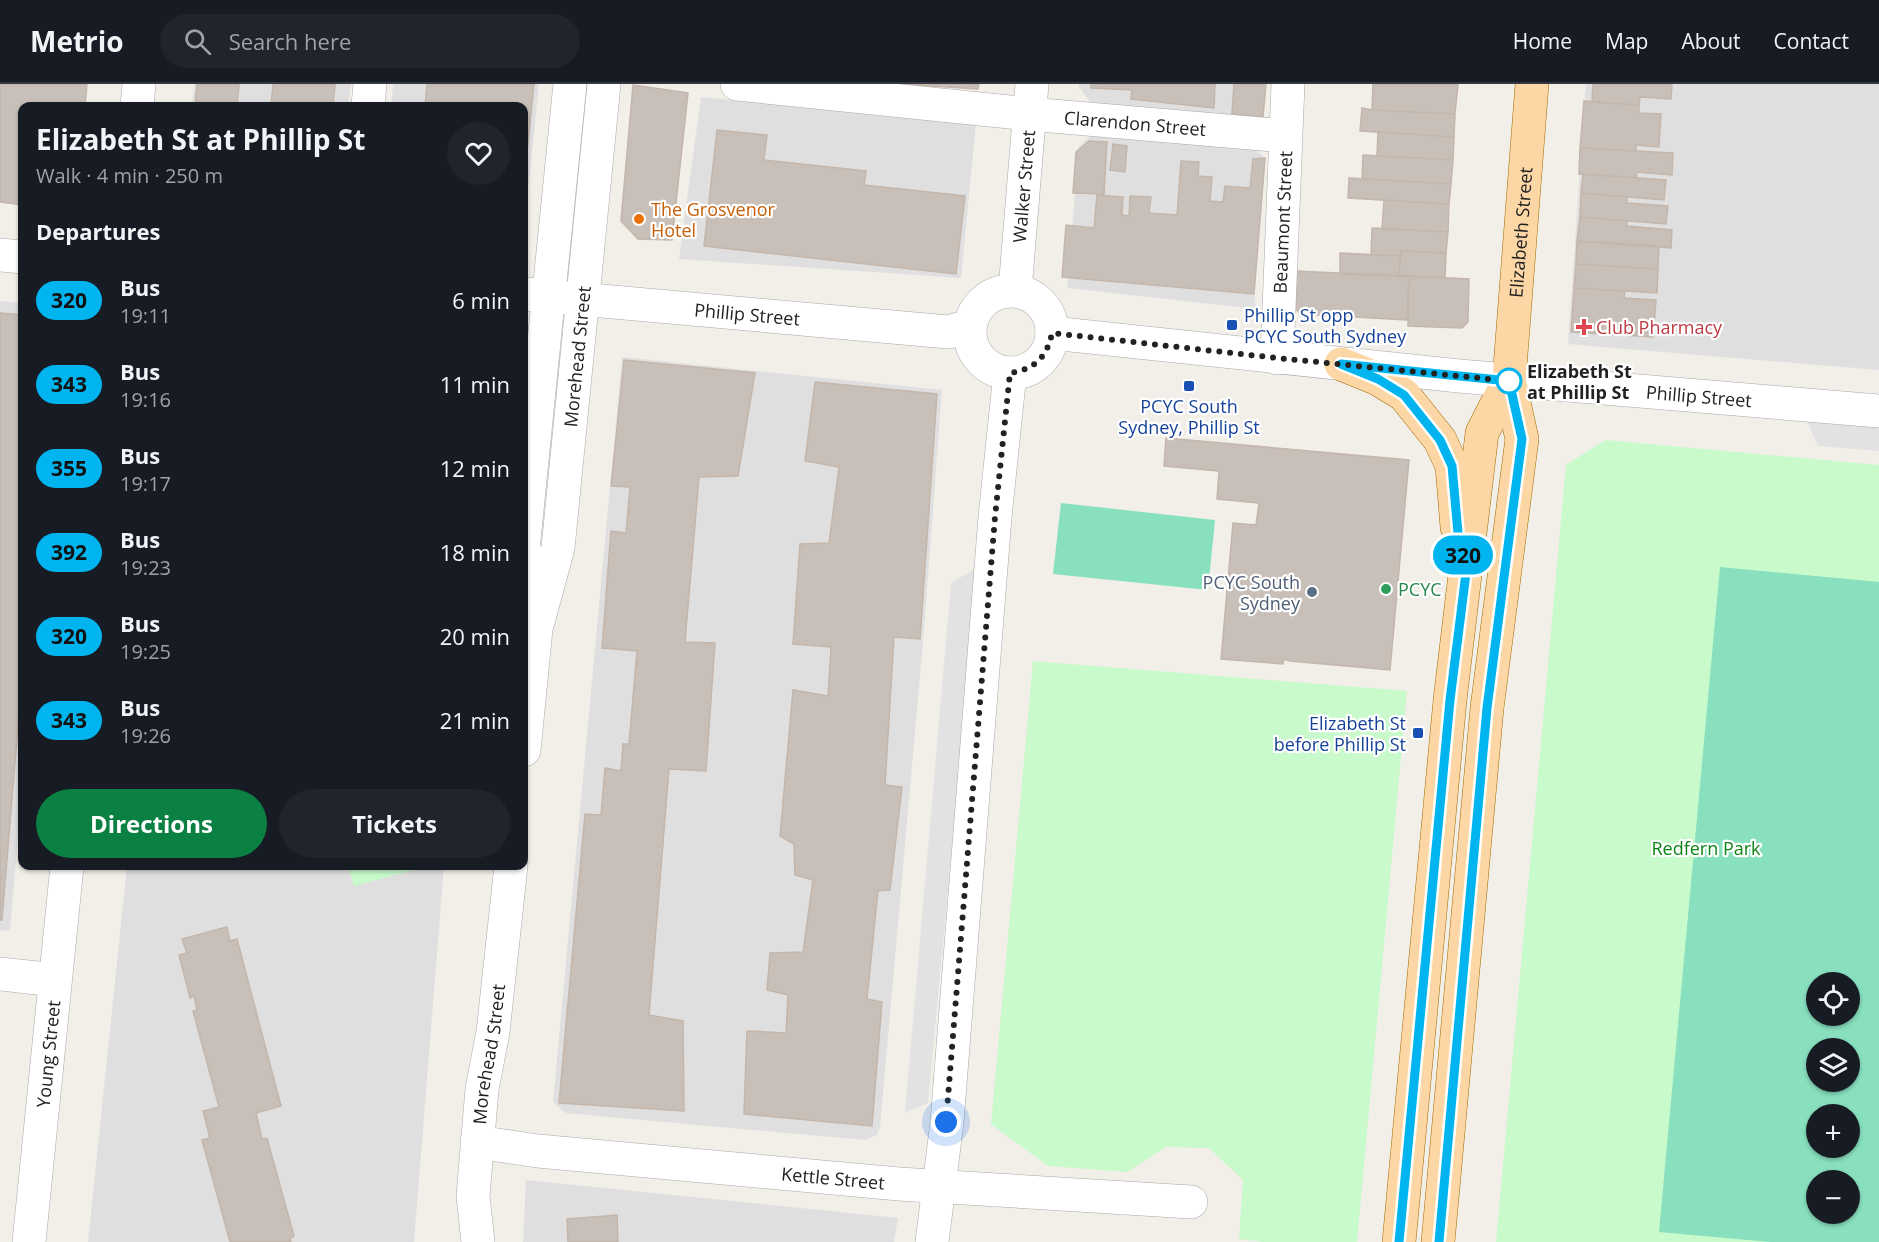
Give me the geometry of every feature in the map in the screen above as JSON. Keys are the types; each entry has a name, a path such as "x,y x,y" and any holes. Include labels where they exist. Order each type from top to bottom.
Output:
{"main road":[{"name":"Elizabeth Street","path":"1438,1242 1487,708 1522,439 1509,381 1532,84"},
{"path":"1341,364 1378,379 1404,395 1440,440 1452,466 1458,533 1466,573"},
{"name":"Elizabeth Street","path":"1399,1242 1450,700 1482,433 1509,381"}],"street":[{"path":"137,102 139,84"},
{"path":"368,102 370,84"},
{"name":"Morehead Street","path":"528,458 536,295 570,84"},
{"name":"Morehead Street","path":"528,710 536,629 558,548 604,84"},
{"name":"Clarendon Street","path":"737,84 1030,99 1285,136"},
{"name":"Beaumont Street","path":"1277,358 1288,84"},
{"name":"Walker Street","path":"1015,290 1030,99"},
{"path":"0,255 18,257"},
{"path":"1015,290 1027,293 1046,309 1051,321 1050,346 1034,366 1023,371 1010,373 997,370 975,353 970,340 970,326 973,314 980,304 990,296 1002,291 1015,290"},
{"name":"Phillip Street","path":"536,295 948,332 970,326"},
{"name":"Phillip Street","path":"1052,333 1509,381 1879,411"},
{"path":"932,1242 946,1122 995,517 1010,373"},
{"name":"Morehead Street","path":"528,573 536,629"},
{"name":"Young Street","path":"29,1242 67,870"},
{"name":"Morehead Street","path":"478,1242 473,1196 477,1142 482,1089 494,1032 511,870"},
{"path":"0,974 56,980"},
{"name":"Kettle Street","path":"477,1142 538,1151 938,1187 1191,1202"}],"shaded area":[{"path":"194,84 351,84 349,102 192,102"},
{"path":"393,84 539,84 528,191 528,102 391,102"},
{"path":"1079,84 1266,84 1263,117 1093,106"},
{"path":"1586,84 1879,84 1879,370 1568,344"},
{"path":"701,97 976,123 961,278 679,259"},
{"path":"1093,134 1255,149 1265,158 1254,294 1256,309 1067,288 1079,146"},
{"path":"0,301 18,303 18,837 10,931 0,930"},
{"path":"622,357 942,390 923,642 880,1127 877,1135 865,1140 566,1113 553,1102"},
{"path":"1804,415 1879,422 1879,451 1818,446"},
{"path":"978,567 928,1103 905,1113 951,583"},
{"path":"127,870 444,870 414,1242 88,1242"},
{"path":"526,1180 898,1218 894,1242 523,1242"}],"green space":[{"name":"Redfern Park","path":"1605,440 1879,465 1879,1242 1496,1242 1566,465"},
{"path":"1061,503 1215,520 1208,590 1053,574"},
{"path":"1720,567 1879,582 1879,1242 1770,1242 1659,1232"},
{"path":"1033,661 1407,691 1357,1242 1265,1242 1239,1239 1243,1180 1209,1148 1166,1147 1127,1172 1048,1166 991,1124"},
{"path":"349,870 414,870 354,886"}],"building":[{"path":"0,84 87,84 85,102 18,102 18,204 0,202"},
{"path":"197,84 239,84 237,102 195,102"},
{"path":"273,84 335,84 333,102 271,102"},
{"path":"427,84 534,84 528,142 528,102 425,102"},
{"path":"898,84 979,84 978,89"},
{"path":"1091,84 1215,84 1214,108 1131,99 1132,90 1091,88"},
{"path":"1234,84 1266,84 1263,117 1232,114"},
{"path":"1373,84 1458,84 1455,114 1372,110"},
{"path":"1593,84 1672,84 1671,99 1640,97 1639,105 1592,102"},
{"path":"633,85 688,93 672,240 638,239 621,221"},
{"path":"1584,101 1639,105 1639,113 1661,114 1659,147 1636,145 1636,151 1580,148"},
{"path":"1362,108 1455,114 1454,137 1360,131"},
{"path":"717,130 767,135 764,160 866,171 864,185 965,196 956,274 704,246"},
{"path":"1378,132 1454,137 1453,160 1377,156"},
{"path":"1089,141 1107,142 1104,194 1073,193 1076,152"},
{"path":"1113,144 1127,146 1125,172 1110,170"},
{"path":"1580,148 1673,153 1672,175 1637,172 1636,178 1579,174"},
{"path":"1363,155 1453,160 1451,184 1362,179"},
{"path":"1265,158 1254,294 1062,277 1066,225 1094,228 1097,195 1123,197 1122,215 1129,216 1130,196 1151,197 1149,213 1177,215 1181,161 1199,162 1198,176 1212,177 1210,201 1223,202 1225,186 1250,188 1253,159"},
{"path":"1583,174 1666,180 1664,200 1581,193"},
{"path":"1349,178 1451,184 1449,204 1348,198"},
{"path":"1581,193 1627,197 1627,203 1668,206 1666,224 1580,217"},
{"path":"1384,200 1449,204 1448,232 1382,229"},
{"path":"1580,217 1627,221 1627,226 1672,230 1671,248 1577,241"},
{"path":"1372,228 1448,232 1446,253 1401,251 1400,256 1371,255"},
{"path":"1577,241 1659,246 1658,269 1576,264"},
{"path":"1401,251 1446,253 1445,278 1399,276"},
{"path":"1340,253 1400,256 1399,276 1340,274"},
{"path":"1576,264 1658,269 1657,293 1574,288"},
{"path":"1293,271 1409,276 1407,320 1300,314 1291,303"},
{"path":"1409,276 1469,279 1468,322 1462,328 1408,326"},
{"path":"1574,288 1625,291 1624,298 1656,300 1653,337 1571,332"},
{"path":"0,313 18,315 18,726 2,920 0,920"},
{"path":"624,360 755,373 738,476 699,477 685,642 715,643 706,771 669,769 649,1015 683,1021 684,1111 559,1103 585,814 601,815 605,768 621,771 623,744 629,744 637,651 602,648 611,531 626,533 630,487 611,486"},
{"path":"815,382 937,394 920,639 894,637 885,785 902,787 890,890 878,891 867,999 882,1002 872,1126 744,1114 747,1031 786,1033 788,995 767,990 770,953 803,952 813,880 795,875 794,844 780,836 793,690 828,696 831,647 793,644 800,544 829,543 839,467 805,461"},
{"name":"PCYC South Sydney","path":"1166,438 1409,460 1390,670 1284,659 1283,664 1221,659 1233,523 1256,525 1259,503 1217,499 1219,471 1164,466"},
{"path":"227,927 230,941 237,939 281,1106 256,1113 262,1139 267,1138 294,1236 290,1238 291,1242 230,1242 202,1140 210,1138 203,1111 219,1107 193,1011 197,1010 194,996 190,998 179,955 187,953 182,939"},
{"path":"617,1215 618,1242 568,1242 567,1219"}],"bus line":[{"name":"320","path":"1399,1242 1450,700 1466,573 1458,533 1452,466 1440,440 1404,395 1378,379 1341,364 1509,381 1522,439 1487,708 1439,1242"}],"place":[{"name":"The Grosvenor Hotel","path":"639,219"},
{"name":"Phillip St opp PCYC South Sydney","path":"1232,325"},
{"name":"Club Pharmacy","path":"1584,327"},
{"name":"Elizabeth St at Phillip St","path":"1509,381"},
{"name":"PCYC South Sydney, Phillip St","path":"1189,386"},
{"name":"PCYC","path":"1386,589"},
{"name":"PCYC South Sydney","path":"1312,592"},
{"name":"Elizabeth St before Phillip St","path":"1418,733"}],"route":[{"path":"946,1122 995,517 1010,373 1034,366 1050,346 1052,333 1509,381"}]}
